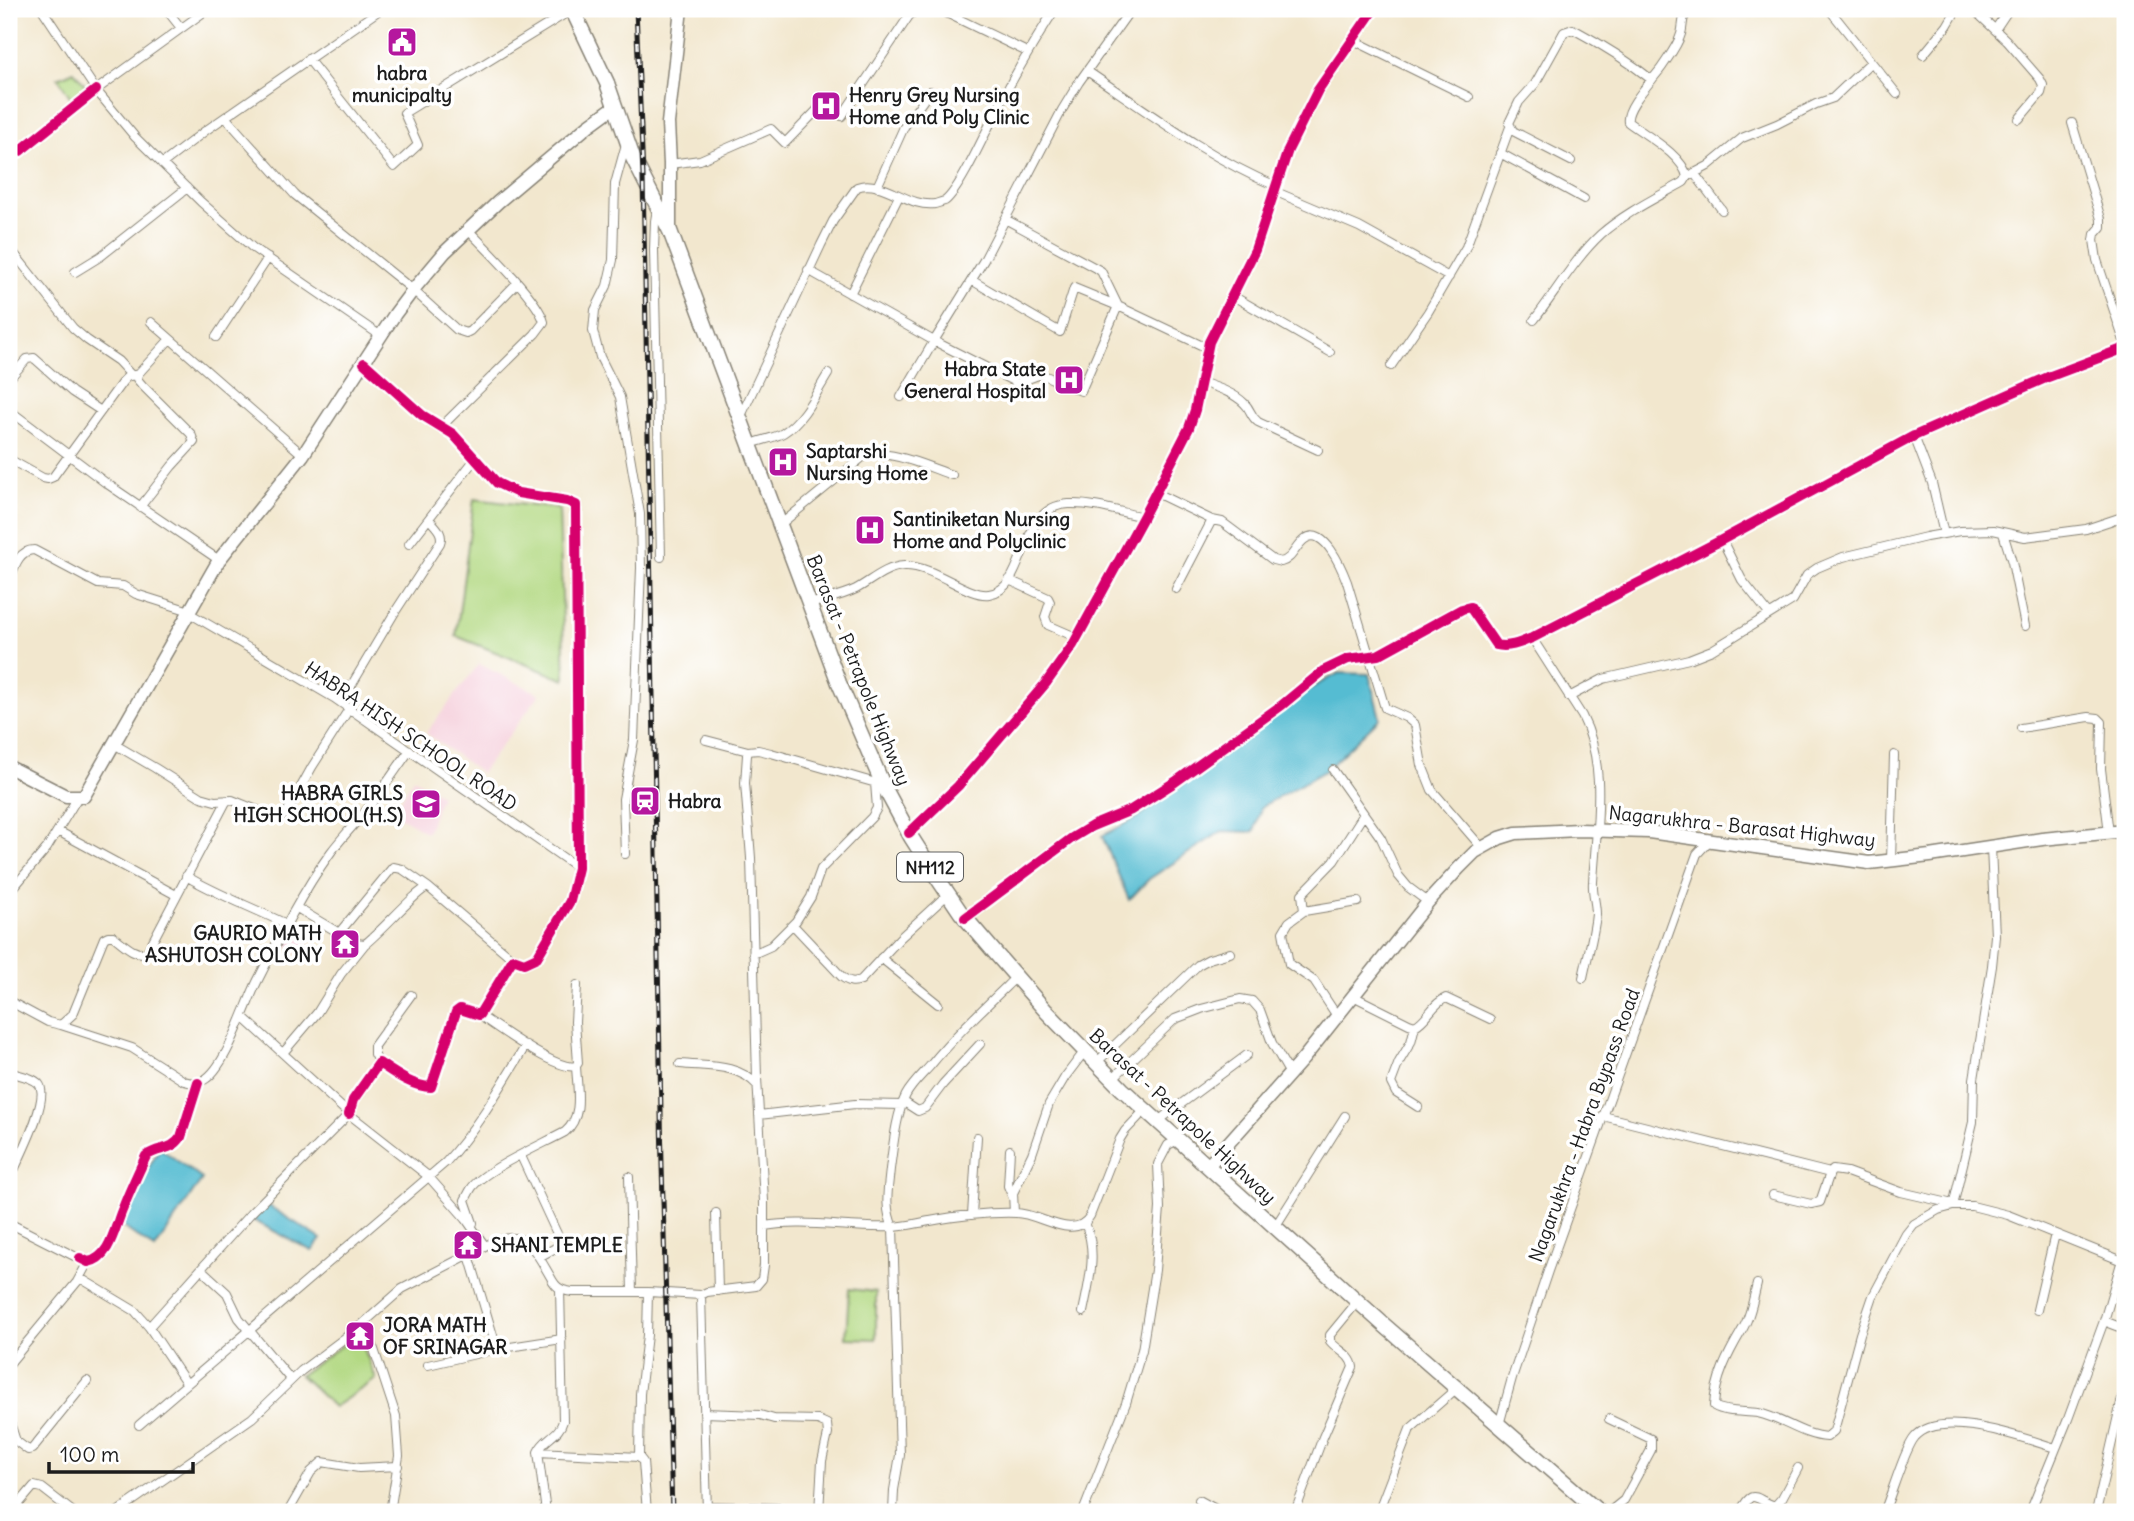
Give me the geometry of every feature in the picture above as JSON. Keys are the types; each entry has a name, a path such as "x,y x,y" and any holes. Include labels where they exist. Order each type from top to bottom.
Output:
{"highway":[{"name":"Barasat - Petrapole Highway","path":"572,9 607,83 626,142 670,231 879,784 948,894 1016,977 1112,1079 1358,1301 1599,1512"}],"main road":[{"path":"670,231 668,123 681,9"},
{"path":"9,767 66,796 84,796 219,560 303,455 413,290 445,252 498,202 614,107"},
{"name":"Nagarukhra - Barasat Highway","path":"1208,1166 1290,1074 1459,867 1482,848 1500,838 1516,833 1598,829 1649,832 1869,863 2042,839 2125,831"}],"street":[{"path":"42,9 96,90 135,137 162,164 253,247 381,336"},
{"path":"166,9 181,28"},
{"path":"10,154 20,151 96,90 208,9"},
{"path":"162,164 381,9"},
{"path":"308,59 394,167 418,145 404,113 572,9"},
{"path":"670,164 699,160 771,129 785,143 822,105 842,116 909,16 917,9"},
{"path":"939,9 1027,52"},
{"path":"740,416 833,221 857,187 877,187 921,204 934,205 944,201 962,176 1027,52 1055,9"},
{"path":"901,397 972,281 1062,110 1131,9"},
{"path":"908,833 965,778 1046,683 1078,638 1188,428 1195,410 1208,348 1255,250 1288,150 1312,101 1374,9"},
{"path":"1689,9 1682,19 1679,40 1627,112 1628,121 1679,160 1722,210"},
{"path":"1829,9 1896,94"},
{"path":"1923,55 1957,9"},
{"path":"1973,9 2043,85 2040,93 2019,119"},
{"path":"1995,30 2009,9"},
{"path":"1391,366 1428,312 1466,247 1510,127 1509,123 1520,102 1535,84 1558,41 1569,29 1573,29 1625,59 1651,80"},
{"path":"1353,40 1469,97"},
{"path":"1534,320 1584,252 1603,233 1684,182 1742,138 1833,98 1871,62"},
{"path":"1087,71 1243,173 1359,227 1449,277"},
{"path":"877,187 904,127 930,91"},
{"path":"226,118 295,195 413,290 457,330 466,333 470,331 517,282"},
{"path":"965,918 1072,838 1092,826 1131,810 1184,776 1282,705 1323,671 1348,659 1378,655 1470,607 1496,645 1503,647 1532,638 1722,540 1914,436 2125,346 2095,252 2095,234 2101,227 2101,219 2072,123"},
{"path":"1510,127 1571,161"},
{"path":"625,854 623,799 634,740 641,568 640,514 620,397 600,357 593,331 595,310 607,286 613,260 615,184 626,142"},
{"path":"1500,152 1584,199"},
{"path":"75,272 102,256 187,187"},
{"path":"850,293 899,196"},
{"path":"658,206 654,250 661,556"},
{"path":"808,270 934,341 1017,383 1041,374 1081,391 1118,306 1101,271 1005,219"},
{"path":"442,426 542,327 544,321 517,282 468,230"},
{"path":"9,247 73,328 135,375 142,386 194,438 192,445 140,507"},
{"path":"216,337 268,258"},
{"path":"972,281 1060,332 1074,288 1208,348"},
{"path":"1233,296 1330,352"},
{"path":"151,322 303,455"},
{"path":"9,458 34,474 48,479 57,474 123,381 135,375 170,339"},
{"path":"9,379 27,359 34,358 72,392 101,411"},
{"path":"339,933 393,867 402,869 428,887 513,959 524,963 537,957 570,901 578,868 576,505 567,501 517,493 497,483 453,434 422,415 364,363"},
{"path":"751,444 784,432 795,422 806,410 828,374"},
{"path":"1201,382 1225,391 1245,404 1258,422 1318,450"},
{"path":"9,410 140,507 219,560"},
{"path":"1914,436 1932,483 1944,534"},
{"path":"781,524 863,457 871,454 886,453 952,475"},
{"path":"409,544 475,459"},
{"path":"1156,493 1212,520 1222,522 1273,560 1281,562 1290,558 1311,536 1324,542 1340,563 1385,708 1407,718 1415,725 1422,765 1432,790 1482,848"},
{"path":"810,604 845,594 889,569 903,566 918,567 936,573 963,587 988,595 998,591 1009,580 1034,526 1058,506 1084,505 1143,517"},
{"path":"1569,697 1603,679 1689,659 1712,650 1793,600 1807,575 1843,557 1961,531 1993,530 2025,537 2086,529 2125,516"},
{"path":"341,703 440,543 441,533 429,519"},
{"path":"1176,589 1212,520"},
{"path":"2003,533 2025,626"},
{"path":"1722,540 1742,580 1769,614"},
{"name":"HABRA HISH SCHOOL ROAD","path":"9,582 21,556 34,550 98,584 122,586 136,594 189,612 341,703 578,868"},
{"path":"1009,580 1048,598 1050,602 1045,617 1048,625 1078,638"},
{"path":"1532,638 1588,727 1592,745 1598,789 1598,829 1592,884 1595,917 1583,978"},
{"path":"114,744 201,797 243,804 272,817 283,816 349,709"},
{"path":"2021,728 2090,717 2098,718 2102,722 2101,769 2109,833"},
{"path":"706,740 748,751 771,752 879,784 876,811 821,869 807,905 793,925 771,946 753,954"},
{"path":"9,1001 48,1022 132,1048 184,1081 198,1083 211,1075 297,908 332,851 369,807 410,750"},
{"path":"117,1512 252,1418 291,1380 402,1289 499,1239 517,1238 531,1245 553,1281 560,1289 572,1292 701,1295 759,1284 764,1265 764,1226 751,858 744,768 748,751"},
{"path":"1891,861 1894,755"},
{"path":"1334,770 1381,838 1398,874 1408,887 1428,902"},
{"path":"9,893 12,883 47,848 78,797"},
{"path":"61,1025 73,1014 104,938 113,936 137,954 147,952 227,800"},
{"path":"1304,911 1303,894 1334,861 1364,814"},
{"path":"58,831 176,895"},
{"path":"1695,838 1697,854"},
{"name":"Nagarukhra - Habra Bypass Road","path":"1499,1425 1512,1378 1697,854 1709,841"},
{"path":"1953,1205 1973,1122 1974,1079 1995,936 1991,847"},
{"path":"186,876 216,893 288,925"},
{"path":"284,1053 317,1013 341,974 365,944 394,919 420,891 428,887"},
{"path":"793,925 852,982 861,979 929,909 948,894"},
{"path":"1337,1016 1314,981 1289,964 1283,932 1289,922 1304,911 1358,902"},
{"path":"297,908 356,943 365,944"},
{"path":"1096,1063 1198,965 1230,953"},
{"path":"881,958 938,1004"},
{"path":"479,1015 513,959"},
{"path":"893,1512 900,1455 892,1227 886,1205 891,1162 903,1104 915,1083 938,1056 1016,977"},
{"path":"479,1238 465,1199 472,1187 479,1180 573,1126 578,1107 575,1022 577,985"},
{"path":"411,995 374,1046 374,1054 379,1063 402,1078 430,1087 456,1012 460,1009 479,1015 563,1066 576,1066"},
{"path":"1353,996 1415,1026"},
{"path":"1418,1107 1396,1093 1391,1083 1411,1042 1415,1026 1439,1000 1446,998 1490,1019"},
{"path":"1112,1079 1175,1019 1240,999 1252,1001 1261,1010 1272,1043 1290,1074"},
{"path":"243,1017 349,1114 428,1175 485,1246"},
{"path":"759,1115 855,1104 903,1104 922,1111 980,1044"},
{"path":"139,1425 446,1162 488,1107 526,1045"},
{"path":"1014,1213 1013,1193 1029,1160 1049,1104 1084,1052"},
{"path":"1157,1121 1247,1055"},
{"path":"149,1328 251,1213 349,1114 353,1100 379,1063"},
{"path":"680,1064 738,1070 757,1085"},
{"path":"9,1072 34,1080 42,1090 36,1124 9,1181"},
{"path":"9,1223 88,1262 96,1260 113,1237 121,1210 146,1156 152,1151 172,1147 181,1137 198,1083"},
{"path":"1083,1312 1093,1250 1086,1223 1119,1139 1145,1110"},
{"path":"1275,1227 1345,1116"},
{"path":"1603,1116 1830,1173"},
{"path":"972,1215 977,1137"},
{"path":"1083,1512 1126,1403 1142,1350 1155,1270 1160,1208 1158,1164 1168,1145 1178,1140"},
{"path":"1010,1150 1008,1186 1013,1199"},
{"path":"521,1156 559,1238 559,1246 556,1249 539,1257"},
{"path":"1773,1195 1816,1204 1822,1200 1830,1173 1833,1170 1847,1172 1901,1192 1996,1212 2124,1261 2032,1512"},
{"path":"629,1177 632,1292"},
{"path":"1757,1284 1745,1325 1730,1350 1724,1367 1714,1406 1761,1414 1827,1437 1834,1431 1873,1296 1906,1234 1914,1224 1953,1205"},
{"path":"716,1213 718,1291"},
{"path":"764,1226 790,1223 892,1227 972,1215 1014,1213 1026,1213 1073,1228 1086,1223"},
{"path":"2037,1310 2055,1234"},
{"path":"469,1255 497,1349"},
{"path":"9,1364 80,1278 88,1262"},
{"path":"202,1270 227,1293 234,1310 291,1380"},
{"path":"80,1278 128,1306 149,1328 187,1384"},
{"path":"546,1512 538,1452 541,1446 559,1432 564,1421 560,1289"},
{"path":"647,1512 643,1462 639,1457 640,1394 647,1335 648,1292"},
{"path":"701,1295 704,1413 707,1509 780,1508 818,1512 827,1424 818,1420 704,1413"},
{"path":"1295,1512 1353,1367 1347,1355 1330,1342 1330,1335 1358,1301"},
{"path":"2104,1321 2125,1329"},
{"path":"365,1322 396,1416 398,1466 390,1512"},
{"path":"428,1366 497,1349 562,1339"},
{"path":"9,1420 16,1441 28,1450 32,1449 87,1381"},
{"path":"2096,1512 2125,1385"},
{"path":"1378,1512 1410,1429 1457,1388"},
{"path":"1609,1419 1645,1435 1651,1439 1652,1444 1648,1457 1624,1500 1609,1512"},
{"path":"1884,1512 1915,1436 1927,1429 1957,1424 1973,1426 2056,1448"},
{"path":"538,1452 639,1457"},
{"path":"288,1512 311,1472 322,1462 359,1468 398,1466"},
{"path":"1740,1512 1751,1496 1775,1506 1798,1468"},
{"path":"12,1512 34,1486 42,1488 73,1512"},
{"path":"1199,1500 1221,1512"}],"shaded area":[{"path":"479,664 540,694 481,773 426,733"},
{"path":"413,778 441,795 427,833 394,813"},
{"path":"293,928 312,938 300,956 282,941"}],"green space":[{"path":"74,71 90,91 73,101 58,78"},
{"path":"474,499 559,509 565,680 456,636"},
{"path":"849,1289 876,1292 876,1339 846,1338"},
{"path":"358,1334 376,1379 334,1407 300,1375"}],"water":[{"path":"1339,673 1369,674 1380,718 1326,770 1261,807 1254,832 1222,831 1149,879 1129,900 1102,836 1137,818 1309,689"},
{"path":"160,1148 202,1179 155,1249 116,1222"},
{"path":"266,1204 321,1239 312,1251 251,1219"}],"railway":[{"path":"636,9 643,176 662,1165 672,1512"}],"cycle path":[{"path":"909,833 958,786 1046,683 1073,645 1189,428 1209,342 1255,250 1288,150 1318,90 1374,9"},
{"path":"9,152 20,151 96,90"},
{"path":"965,918 1072,838 1092,826 1131,810 1175,782 1282,705 1323,671 1348,659 1378,655 1470,607 1496,645 1510,645 1528,640 1914,436 2048,377 2125,348"},
{"path":"349,1114 353,1100 379,1063 411,1082 431,1087 456,1012 460,1009 479,1015 513,959 524,963 537,957 570,901 578,868 576,505 518,493 497,483 453,434 422,415 364,363"},
{"path":"80,1258 88,1262 96,1259 107,1248 146,1156 173,1145 181,1137 198,1083"}],"place":[{"name":"habra municipalty","path":"402,42"},
{"name":"Henry Grey Nursing Home and Poly Clinic","path":"826,106"},
{"name":"Habra State General Hospital","path":"1069,380"},
{"name":"Saptarshi Nursing Home","path":"783,462"},
{"name":"Santiniketan Nursing Home and Polyclinic","path":"870,530"},
{"name":"Habra","path":"645,801"},
{"name":"HABRA GIRLS HIGH SCHOOL(H.S)","path":"426,804"},
{"name":"GAURIO MATH ASHUTOSH COLONY","path":"345,944"},
{"name":"SHANI TEMPLE","path":"468,1245"},
{"name":"JORA MATH OF SRINAGAR","path":"360,1336"}]}
